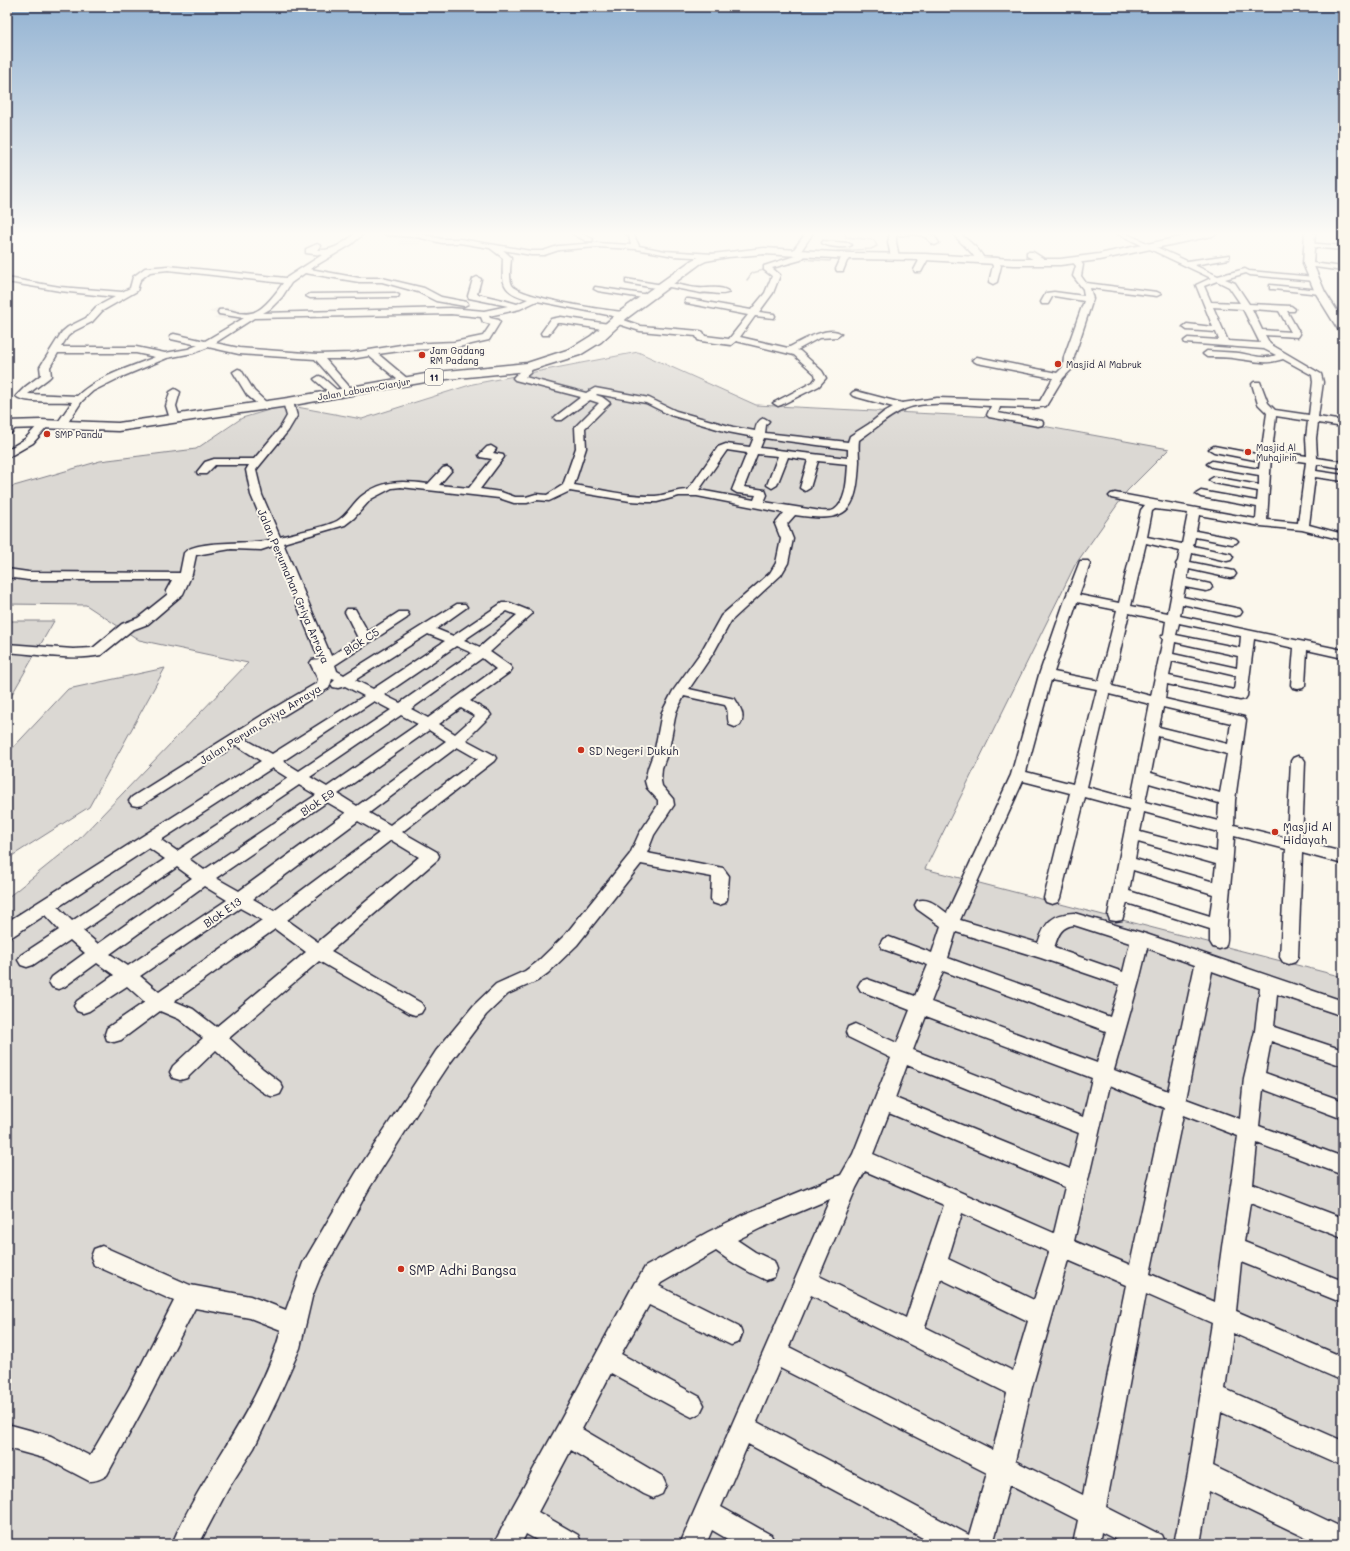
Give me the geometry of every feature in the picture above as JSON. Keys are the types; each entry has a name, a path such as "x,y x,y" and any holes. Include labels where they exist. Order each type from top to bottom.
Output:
{"highway":[{"name":"Jalan Labuan-Cianjur","path":"9,427 45,424 118,427 276,404 450,375 528,367 575,352 596,339 637,305"}],"main road":[{"path":"1331,305 1339,318 1343,330"}],"street":[{"path":"79,399 21,396 46,376 45,367 65,334 71,329 89,320 99,309 106,305"},
{"path":"222,312 251,316 383,305"},
{"path":"466,305 496,312"},
{"path":"512,305 517,307"},
{"path":"61,425 79,399 90,390 109,380 165,356 190,351 207,344 267,307 450,311 484,314 521,305"},
{"path":"558,305 640,328 701,334 701,338 731,342 760,305"},
{"path":"709,305 772,316"},
{"path":"7,648 73,653 96,652 127,627 143,621 179,591 186,574 190,553 230,545 252,546 273,542 341,523 350,516 367,497 390,485 400,484 501,495 514,500 527,500 536,497 554,497 563,488 568,486 630,498 647,499 657,499 678,493 692,492 792,511 824,514 840,511 847,503 854,462 853,441 857,435 874,426 887,414 902,406 932,401 1041,405 1059,376 1068,368 1069,356 1083,305"},
{"path":"1209,305 1224,344"},
{"path":"1234,305 1286,309 1296,334 1259,332"},
{"path":"1246,306 1266,346"},
{"path":"413,311 413,322"},
{"path":"174,338 239,351 318,357 371,353 407,347 454,345 486,338 496,322 486,320 484,314"},
{"path":"545,333 554,321 616,321"},
{"path":"683,332 691,322"},
{"path":"1187,327 1219,330"},
{"path":"789,351 817,336 837,334"},
{"path":"735,338 797,353 819,373 821,378 816,384 778,403"},
{"path":"1188,341 1266,346 1311,370 1318,378 1312,438 1312,460 1303,527"},
{"path":"54,350 136,350 165,356"},
{"path":"371,353 406,382"},
{"path":"1207,354 1240,356 1257,360 1271,360 1284,356"},
{"path":"318,357 343,393"},
{"path":"977,360 1059,376"},
{"path":"528,367 527,371 518,378 599,399 605,403 580,427 581,448 568,486"},
{"path":"202,472 208,464 214,462 253,462 268,450 292,416 276,404 250,393 238,372"},
{"path":"319,380 343,393"},
{"path":"1257,384 1264,404 1272,412 1343,424"},
{"path":"559,418 595,391 645,400 659,405 673,413 721,427 760,436 853,446"},
{"path":"175,392 171,406 175,419"},
{"path":"856,394 902,406"},
{"path":"998,403 992,415 1038,423"},
{"path":"1261,523 1266,456 1272,412"},
{"path":"757,504 762,495 761,492 737,490 753,449 760,436 761,424 764,421"},
{"path":"7,455 29,441 45,424"},
{"path":"472,492 498,457 484,455 491,448"},
{"path":"692,492 723,448 753,449 854,462"},
{"path":"1214,449 1343,465"},
{"path":"772,485 784,453"},
{"path":"805,488 814,457"},
{"name":"Jalan Perumahan Griya Arraya","path":"253,462 251,470 253,488 287,576"},
{"path":"1212,464 1265,472"},
{"path":"431,487 447,470"},
{"path":"1310,473 1343,478"},
{"path":"1214,480 1264,489"},
{"path":"1201,494 1262,505"},
{"path":"1115,496 1155,503 1164,507"},
{"path":"1052,898 1105,688 1141,539 1146,510 1152,505 1189,510 1285,527 1303,527 1322,533 1343,537"},
{"path":"1146,514 1189,510"},
{"path":"1116,915 1151,730 1158,701 1168,637 1181,582 1182,564 1189,533 1189,510"},
{"path":"186,1544 219,1480 260,1412 288,1348 310,1271 363,1180 443,1057 480,1010 494,996 502,989 531,976 556,956 571,940 637,857 648,834 666,805 665,799 655,788 653,780 655,768 662,749 669,712 680,691 707,652 726,619 775,575 782,563 787,539 782,524 792,511"},
{"path":"1189,533 1232,541"},
{"path":"1141,539 1227,557"},
{"path":"693,1544 848,1182 861,1159 938,962 950,924 1018,775 1046,675 1084,564"},
{"path":"1182,564 1230,574"},
{"path":"7,573 28,576 176,576 179,578 172,592"},
{"name":"Jalan Perum Griya Arraya","path":"242,743 139,804 274,714 324,685 325,679 322,665 303,613 287,576"},
{"path":"1181,582 1206,587"},
{"path":"1072,597 1343,654"},
{"path":"1176,599 1236,612"},
{"path":"7,931 148,839 373,696 506,606 526,614 482,652 401,710 27,960"},
{"path":"180,1072 216,1038 431,856 390,833 242,743 370,666 461,607"},
{"path":"351,612 365,638"},
{"name":"Blok C5","path":"322,665 403,614"},
{"path":"426,629 482,652"},
{"path":"1161,678 1240,696 1248,633"},
{"path":"1168,637 1245,653"},
{"path":"1298,685 1301,645"},
{"name":"Blok E9","path":"58,982 204,878 328,795 461,702 505,669 482,652"},
{"path":"1165,656 1243,673"},
{"name":"Jalan Perumahan Griya Arraya","path":"322,665 331,674 429,724 456,741 489,758 390,833"},
{"path":"1046,675 1239,720 1227,800 1225,860 1218,934 1120,895"},
{"path":"680,691 730,702 735,709 735,722"},
{"name":"Blok E13","path":"83,1006 239,900 456,741 484,715 461,702"},
{"path":"1151,730 1235,751"},
{"path":"1289,957 1298,761"},
{"path":"1018,775 1343,858"},
{"path":"1142,776 1227,800"},
{"path":"114,1034 275,920 390,833"},
{"path":"1131,835 1225,860"},
{"path":"148,839 204,878 275,920 319,952 415,1008"},
{"path":"637,857 717,872 721,876 719,899"},
{"path":"1127,862 1222,891"},
{"path":"46,905 70,930 98,954 128,976 159,1003 186,1014 273,1088"},
{"path":"923,905 950,924 1044,952 1130,982"},
{"path":"1044,952 1053,928 1057,922 1065,919 1074,919 1140,939 1343,1009"},
{"path":"980,1544 1001,1468 1020,1387 1062,1245 1103,1074 1130,982 1140,939"},
{"path":"889,944 1117,1027"},
{"path":"1086,1544 1174,1102 1205,962"},
{"path":"1187,1544 1200,1473 1224,1318 1232,1248 1242,1190 1254,1078 1264,1031 1269,984"},
{"path":"867,986 1343,1166"},
{"path":"1264,1031 1343,1058"},
{"path":"855,1032 902,1054 1091,1129"},
{"path":"1254,1078 1343,1110"},
{"path":"883,1102 1077,1182"},
{"path":"861,1159 956,1201 1062,1245 1224,1318 1343,1369"},
{"path":"507,1544 643,1290 653,1276 661,1269 753,1221 848,1182"},
{"path":"1242,1190 1343,1228"},
{"path":"912,1334 956,1201"},
{"path":"716,1239 748,1260 766,1269"},
{"path":"1232,1248 1343,1292"},
{"path":"102,1257 189,1296 250,1307 294,1324"},
{"path":"936,1265 1041,1315"},
{"path":"806,1281 1020,1387"},
{"path":"643,1290 731,1334"},
{"path":"7,1436 51,1448 89,1469 94,1469 98,1466 137,1397 189,1296"},
{"path":"776,1353 1092,1515 1152,1544"},
{"path":"606,1358 692,1405"},
{"path":"1212,1396 1343,1454"},
{"path":"742,1427 960,1544"},
{"path":"567,1434 653,1485"},
{"path":"1200,1473 1343,1542"},
{"path":"706,1513 762,1544"},
{"path":"521,1517 569,1544"}],"shaded area":[{"path":"227,307 255,311 238,321 214,318 221,314 209,312 216,308 223,309"},
{"path":"638,352 756,405 993,417 1169,449 1127,491 1075,565 925,869 1343,977 1343,1544 7,1544 7,898 74,844 248,663 139,640 86,605 7,604 7,488 100,461 196,449 242,418 286,405 362,419 473,384"},
{"path":"7,621 54,621 7,703"},
{"path":"165,668 89,807 7,859 7,754 68,689"}],"place":[{"name":"Jam Gadang RM Padang","path":"422,355"},
{"name":"Masjid Al Mabruk","path":"1058,364"},
{"name":"SMP Pandu","path":"47,434"},
{"name":"Masjid Al Muhajirin","path":"1248,452"},
{"name":"SD Negeri Dukuh","path":"581,750"},
{"name":"Masjid Al Hidayah","path":"1275,832"},
{"name":"SMP Adhi Bangsa","path":"401,1269"}]}
